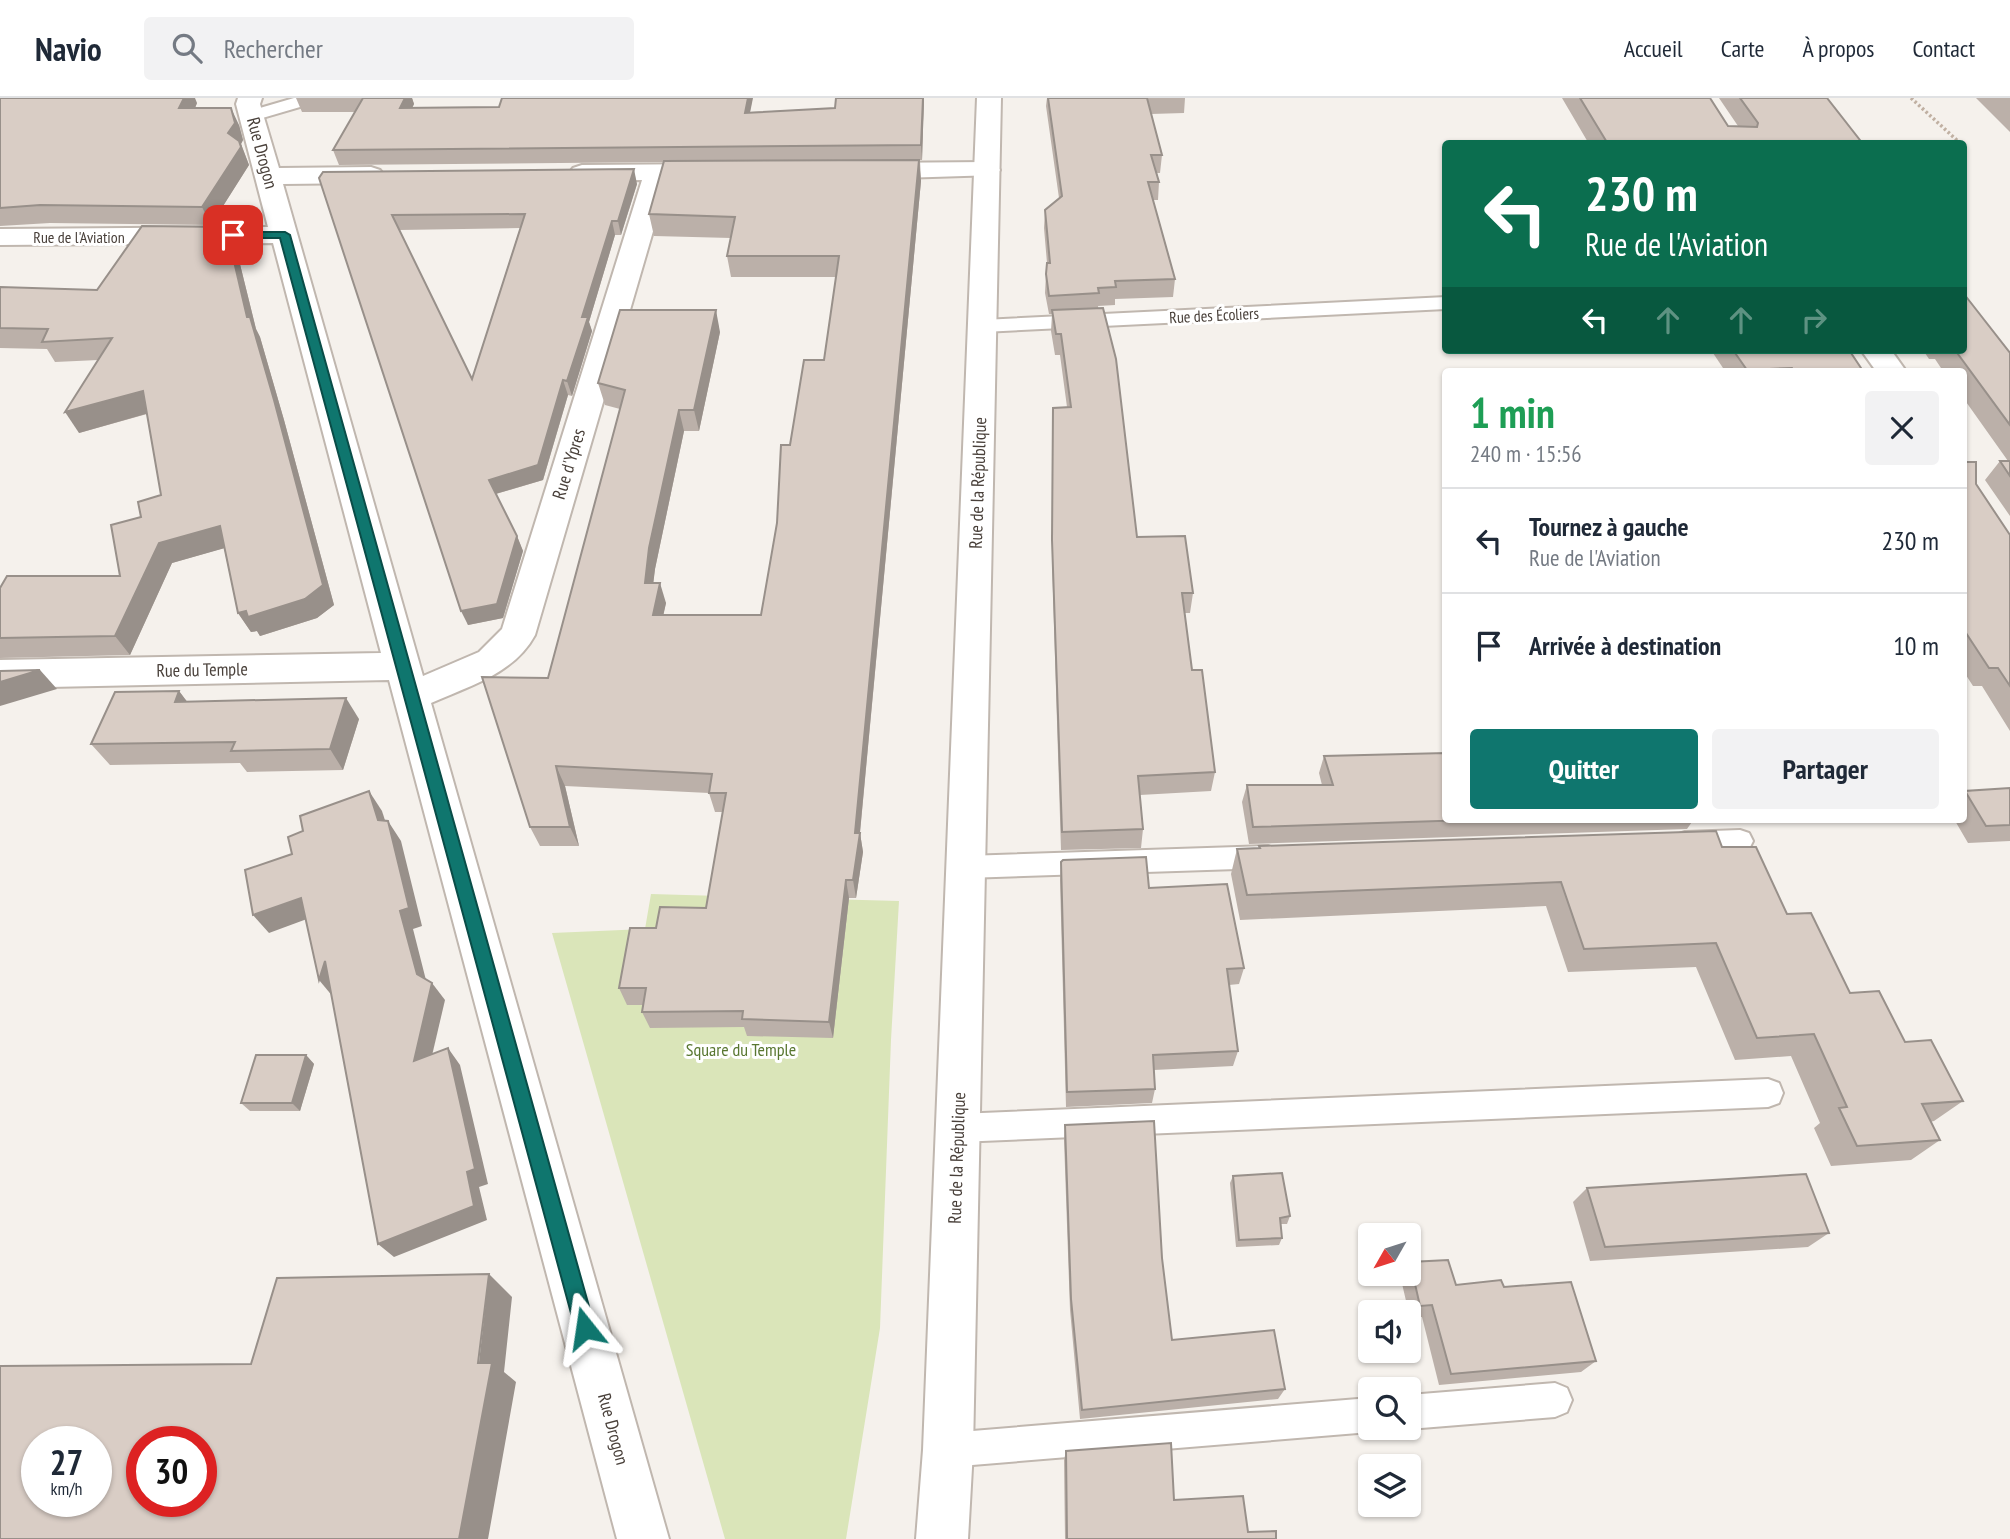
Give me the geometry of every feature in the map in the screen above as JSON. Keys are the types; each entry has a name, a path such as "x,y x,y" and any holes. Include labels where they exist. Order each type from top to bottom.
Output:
{"street":[{"name":"Rue de la République","path":"942,1539 948,1450 989,98"},
{"name":"Rue Drogon","path":"248,104 643,1539"},
{"path":"850,171 987,170"},
{"name":"Rue d'Ypres","path":"407,681 492,661 518,635 657,172"},
{"path":"560,173 740,172"},
{"path":"268,176 393,175"},
{"name":"Rue de l'Aviation","path":"0,237 285,235"},
{"name":"Rue du Temple","path":"0,674 407,681"},
{"name":"Rue de la République","path":"924,1539 948,1450"}],"lane":[{"path":"248,104 311,98"},
{"name":"Rue des Écoliers","path":"982,326 1442,303"},
{"path":"1657,844 1740,841"},
{"path":"966,867 1297,856"},
{"path":"958,1128 1768,1093"},
{"path":"1421,1411 1555,1400"},
{"path":"948,1450 1358,1416"}],"path":[{"path":"1912,98 1957,140"}],"green space":[{"name":"Square du Temple","path":"651,894 899,901 880,1328 846,1539 725,1539 552,933 645,929"}],"building":[{"path":"0,98 184,98 179,108 231,108 235,123 228,133 239,141 241,147 202,207 40,205 0,208"},
{"path":"363,98 405,98 400,108 499,107 502,98 748,98 745,113 835,108 836,98 923,98 921,145 333,150"},
{"path":"1048,98 1147,98 1162,155 1151,155 1159,182 1148,182 1175,279 1115,281 1116,287 1098,288 1099,293 1049,296 1046,274 1047,263 1050,263 1045,210 1062,196"},
{"path":"1580,98 1710,98 1728,126 1757,127 1758,123 1740,98 1827,98 1860,140 1606,140"},
{"path":"919,160 855,833 860,833 853,880 846,880 829,1022 742,1019 743,1011 642,1012 646,988 619,988 630,928 656,928 660,907 706,908 726,793 709,793 712,774 556,766 570,827 530,827 482,677 548,678 625,390 598,383 620,310 716,310 694,410 679,410 649,548 645,583 660,583 653,615 761,615 777,523 781,445 790,445 804,360 824,360 839,256 727,256 735,217 649,214 664,161"},
{"path":"634,169 618,221 612,221 582,317 588,317 567,381 563,380 538,465 489,480 517,536 497,604 461,611 319,178 323,172","holes":["525,214 472,379 392,215"]},
{"path":"142,226 226,227 247,317 250,317 274,400 323,585 305,599 248,617 246,611 238,613 220,526 159,543 115,636 0,638 0,588 7,576 120,576 111,525 141,517 138,502 161,495 143,391 65,412 112,338 42,342 48,329 0,328 0,287 97,290"},
{"path":"1967,298 2010,353 2010,425 1958,354 1967,354"},
{"path":"1103,308 1116,359 1137,537 1185,536 1193,593 1182,593 1192,670 1202,670 1215,772 1138,776 1143,829 1062,832 1052,540 1053,408 1071,407 1061,334 1056,334 1052,310"},
{"path":"1736,354 1852,354 1861,368 1792,368 1746,368"},
{"path":"2000,461 2010,461 2010,476"},
{"path":"1967,462 1976,462 1976,484 2010,535 2010,686 1998,668 1989,668 1967,635"},
{"path":"40,670 0,682 0,671"},
{"path":"179,691 175,702 346,698 330,749 231,751 235,742 91,744 115,692"},
{"path":"1442,753 1442,821 1253,827 1247,785 1333,785 1324,756"},
{"path":"2010,788 2010,825 1986,826 1967,791"},
{"path":"369,791 378,820 388,821 409,908 400,911 417,974 432,983 414,1061 448,1048 475,1169 467,1172 474,1206 378,1244 325,961 319,980 301,898 253,915 245,870 292,854 288,837 303,831 300,816"},
{"path":"1716,831 1722,847 1756,847 1787,914 1811,913 1850,993 1879,991 1905,1042 1931,1040 1963,1101 1922,1104 1940,1140 1857,1146 1839,1108 1847,1107 1814,1034 1757,1038 1716,943 1584,949 1561,882 1247,895 1237,849 1260,848 1259,846"},
{"path":"1146,857 1149,888 1227,884 1244,968 1227,969 1238,1051 1153,1055 1155,1089 1067,1092 1061,862"},
{"path":"256,1055 306,1055 292,1103 241,1103"},
{"path":"1154,1121 1162,1258 1172,1340 1274,1330 1285,1389 1082,1410 1071,1299 1065,1125"},
{"path":"1282,1173 1290,1216 1280,1218 1282,1238 1239,1240 1233,1176"},
{"path":"1806,1174 1829,1233 1605,1247 1587,1188"},
{"path":"1448,1260 1456,1285 1501,1280 1504,1287 1571,1282 1596,1361 1451,1374 1432,1305 1421,1306 1421,1300 1419,1300 1415,1286 1421,1286 1421,1261"},
{"path":"489,1274 478,1363 492,1363 459,1539 0,1539 0,1366 251,1364 277,1278"},
{"path":"1171,1443 1174,1500 1243,1496 1248,1532 1276,1531 1276,1539 1067,1539 1066,1451"}],"route":[{"path":"233,235 285,235 585,1328"}]}
